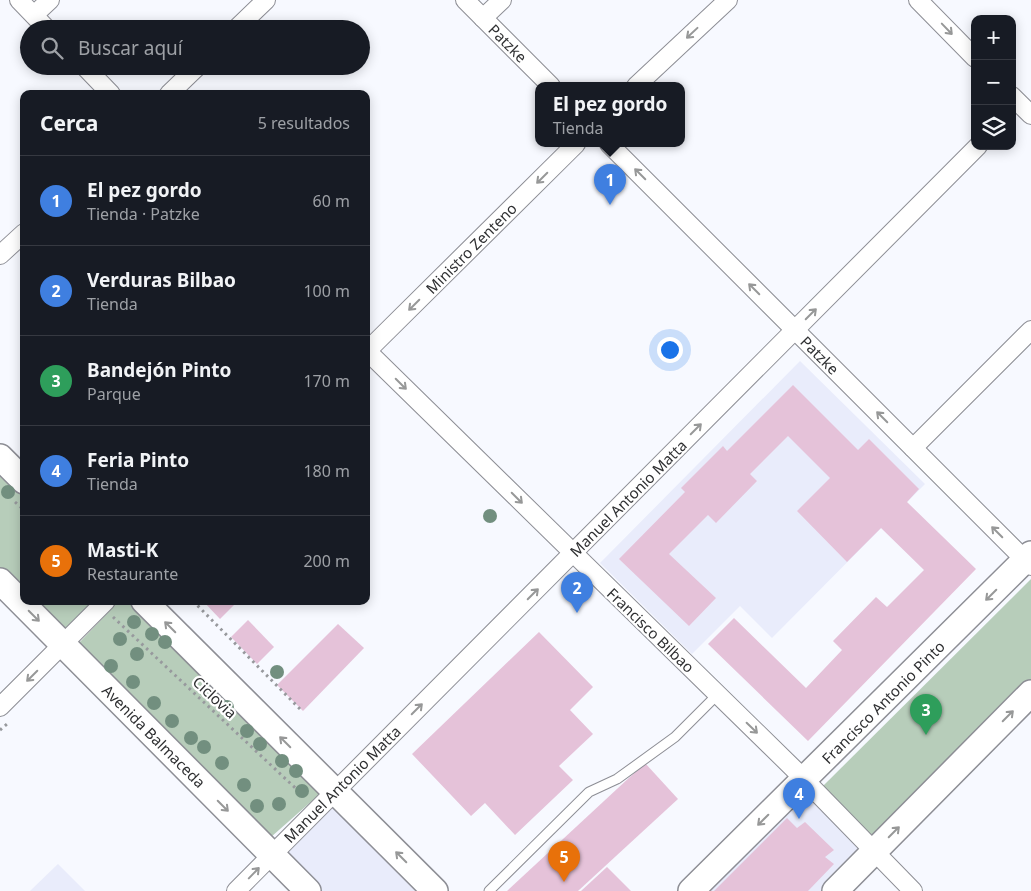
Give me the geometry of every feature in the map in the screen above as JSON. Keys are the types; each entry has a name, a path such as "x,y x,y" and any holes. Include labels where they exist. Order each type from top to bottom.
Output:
{"main road":[{"path":"0,457 20,477"},
{"name":"Francisco Antonio Pinto","path":"691,891 1029,560"},
{"name":"Avenida Balmaceda","path":"0,582 20,602"},
{"name":"Avenida Balmaceda","path":"23,605 308,891"},
{"path":"148,605 435,891"},
{"path":"835,891 1031,693"}],"street":[{"path":"19,0 39,20"},
{"path":"34,15 50,0"},
{"path":"245,20 266,0"},
{"name":"Patzke","path":"465,0 548,82"},
{"path":"484,18 502,0"},
{"path":"640,82 728,0"},
{"path":"918,0 971,54"},
{"path":"93,75 107,90"},
{"path":"173,90 189,75"},
{"name":"Ministro Zenteno","path":"370,348 573,147"},
{"name":"Patzke","path":"612,147 913,448 1029,560"},
{"name":"Manuel Antonio Matta","path":"236,891 974,150"},
{"path":"0,256 20,237"},
{"path":"913,448 1031,330"},
{"name":"Francisco Bilbao","path":"370,354 718,694 913,891"},
{"path":"0,707 102,605"}],"lane":[{"path":"489,891 589,792 617,779 674,737 718,694"}],"path":[{"name":"Ciclovia","path":"104,605 317,809"},
{"path":"197,605 302,711"}],"shaded area":[{"path":"800,361 925,484 772,638 740,606 692,654 600,563"},
{"path":"799,786 865,852 826,891 694,891"},
{"path":"335,795 431,891 316,891 277,852"},
{"path":"58,864 85,891 30,891"}],"green space":[{"path":"0,469 20,489 20,591 0,572"},
{"path":"1031,579 1031,681 871,840 821,788"},
{"path":"34,605 90,605 62,634"},
{"path":"115,605 134,605 322,792 271,837 76,646"}],"building":[{"path":"793,385 858,450 869,439 919,489 907,502 976,569 808,741 708,644 734,618 806,688 842,650 833,641 876,597 887,607 924,570 881,528 847,562 797,511 830,478 788,436 750,474 757,481 716,523 708,515 669,554 716,598 689,626 619,559 685,492 681,488 723,446 727,451"},
{"path":"207,605 234,605 220,619"},
{"path":"248,620 274,647 257,664 231,637"},
{"path":"338,624 364,648 303,711 277,685"},
{"path":"539,632 593,687 570,710 593,734 559,766 573,780 515,835 485,803 471,816 412,754"},
{"path":"645,763 678,799 578,891 507,891"},
{"path":"787,818 797,828 805,822 834,850 825,857 834,864 808,891 714,891"},
{"path":"607,867 631,891 581,891"}],"place":[{"name":"El pez gordo","path":"610,205"},
{"name":"Verduras Bilbao","path":"577,613"},
{"name":"Bandejón Pinto","path":"926,735"},
{"name":"Feria Pinto","path":"799,819"},
{"name":"Masti-K","path":"564,882"}]}
